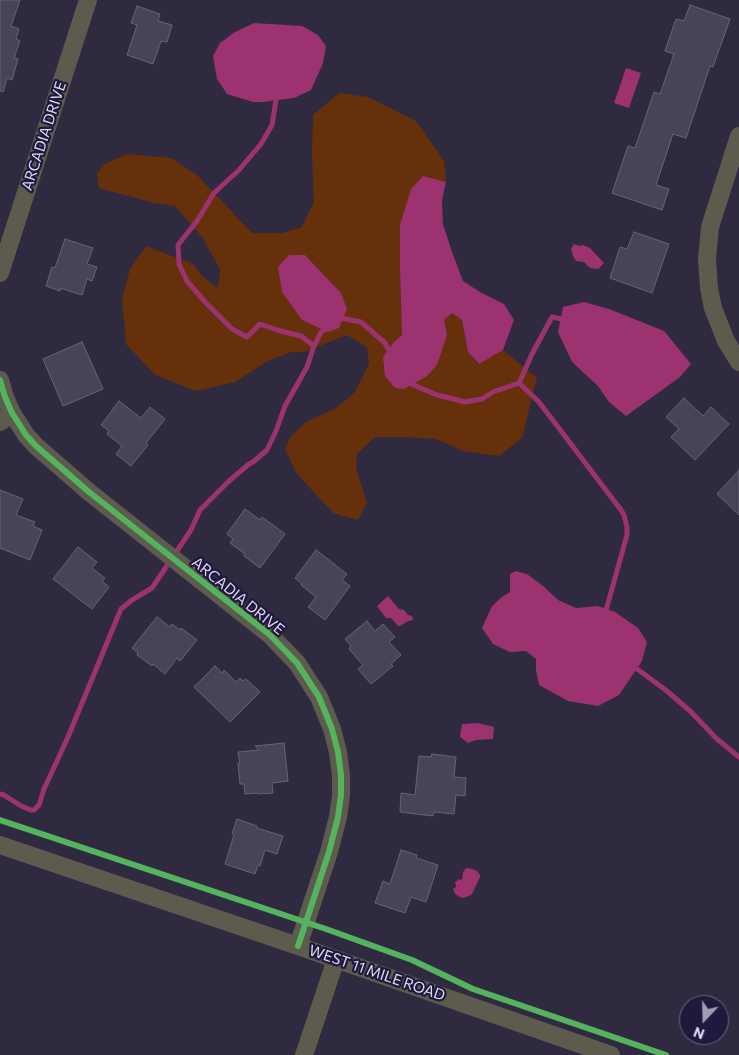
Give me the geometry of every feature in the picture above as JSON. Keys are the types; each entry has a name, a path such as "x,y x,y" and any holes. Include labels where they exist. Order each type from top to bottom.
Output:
{"street":[{"name":"ARCADIA DRIVE","path":"0,273 88,0"},
{"path":"739,136 710,227 707,259 708,288 713,308 726,342 739,362"},
{"name":"ARCADIA DRIVE","path":"0,380 5,397 6,418 47,456 270,635 297,663 319,697 332,729 338,752 341,794 338,817 329,852 298,946"},
{"name":"WEST 11 MILE ROAD","path":"0,844 611,1055"},
{"path":"304,1055 336,959"}],"shaded area":[{"path":"254,23 302,26 318,35 326,46 323,63 311,90 294,98 263,102 253,102 227,94 217,79 213,56 220,43 235,32"},
{"path":"626,68 641,73 629,108 614,103"},
{"path":"339,93 368,97 416,121 444,161 446,182 423,176 400,269 402,335 394,342 437,365 446,335 444,320 452,313 462,320 468,352 478,364 503,350 537,378 523,437 499,456 463,451 436,439 375,437 357,454 356,468 367,503 358,520 333,513 297,474 285,449 291,436 306,422 336,408 355,392 369,364 367,347 347,335 304,352 291,352 268,361 235,382 196,391 155,375 126,344 122,299 130,269 146,246 193,264 202,276 218,288 220,269 202,237 175,206 154,203 99,188 97,173 105,164 127,154 171,158 198,176 252,233 282,233 302,227 314,202 313,115","holes":["289,255 305,255 341,293"]},
{"path":"423,176 446,182 442,200 443,224 463,281 504,304 514,320 503,350 479,364 468,352 462,320 452,313 444,320 447,335 437,365 427,376 404,389 395,388 385,376 383,357 402,335 400,225 411,189"},
{"path":"574,244 590,248 604,263 598,269 590,268 584,262 576,261 571,249"},
{"path":"289,255 305,255 341,293 347,309 339,328 328,332 302,320 282,292 278,267"},
{"path":"584,302 609,309 664,331 691,364 680,377 626,416 609,402 598,386 572,362 558,332 563,307"},
{"path":"516,571 527,574 558,600 576,608 598,606 615,612 638,628 647,642 642,661 619,695 598,706 568,701 539,685 536,659 526,651 510,652 493,644 482,628 492,606 510,592 510,574"},
{"path":"388,596 399,609 412,616 413,620 398,626 391,618 386,618 377,606"},
{"path":"478,723 494,727 493,739 476,740 468,743 460,737 462,724"},
{"path":"466,868 477,871 480,877 472,894 462,898 455,894 453,889 456,887 455,882 458,879 462,880 463,872"}],"building":[{"path":"0,0 20,0 11,26 19,29 16,39 20,41 14,58 18,59 12,80 7,78 3,92 0,91"},
{"path":"690,5 730,19 713,67 710,66 686,138 673,134 656,185 669,189 662,210 612,193 628,146 635,148 654,92 660,94 674,54 665,51 676,19 684,21"},
{"path":"137,6 160,14 158,21 172,25 167,42 161,41 153,64 127,55 137,25 131,23"},
{"path":"634,232 669,244 652,293 610,278 620,247 627,249"},
{"path":"65,239 93,248 87,264 97,267 92,281 87,279 82,295 46,286 52,267 55,268"},
{"path":"82,342 103,389 63,406 43,359"},
{"path":"684,398 703,416 711,407 729,424 695,460 671,437 679,429 666,417"},
{"path":"119,401 141,418 150,407 165,419 131,466 116,454 122,446 107,434 109,431 101,425"},
{"path":"739,470 739,515 717,494"},
{"path":"0,490 23,499 16,515 35,522 33,526 42,530 30,560 0,548"},
{"path":"245,509 260,520 262,517 285,534 260,568 230,543 233,539 227,534"},
{"path":"78,547 97,562 92,568 105,578 102,581 109,587 92,609 53,579"},
{"path":"316,550 347,574 342,580 350,586 325,620 308,607 316,597 295,578"},
{"path":"157,617 170,627 172,624 180,630 181,628 197,640 180,661 177,658 165,674 153,664 152,666 137,655 138,653 132,648"},
{"path":"367,621 375,631 383,624 395,637 389,642 401,655 391,664 393,666 371,684 358,669 363,665 349,649 351,646 345,639"},
{"path":"215,666 222,673 224,670 236,682 240,678 243,681 246,679 260,692 230,722 194,687"},
{"path":"284,743 288,781 272,783 273,793 245,794 244,784 240,784 238,752 259,750 255,746"},
{"path":"432,754 456,757 454,777 466,778 465,796 456,795 454,814 434,812 433,816 400,812 401,793 415,795 419,756 431,757"},
{"path":"237,819 257,826 257,828 283,836 277,854 265,850 260,866 258,865 255,874 225,864"},
{"path":"401,850 417,855 416,858 438,865 426,902 411,897 405,913 375,903 383,881 390,884"}],"waterway":[{"path":"276,100 272,125 261,144 239,170 214,193 197,221 178,245 179,264 187,281 232,329 247,337 260,324 301,336 314,346"},
{"path":"407,380 409,383 437,395 465,402 482,399 493,392 519,383 552,317 567,320"},
{"path":"338,320 341,318 361,322 385,343 391,354"},
{"path":"0,794 31,810 34,810 39,805 44,789 68,737 121,609 152,588 191,530 200,510 229,481 267,450 285,406 307,367 321,332 329,327"},
{"path":"519,383 539,402 624,515 627,535 605,614"},
{"path":"633,666 667,691 717,739 739,757"}],"cycle path":[{"path":"0,380 12,413 26,435 36,446 89,492 270,635 297,663 319,697 332,729 338,752 341,795 338,817 329,852 298,946"},
{"path":"0,820 326,929 412,960 473,989 666,1055"}]}
